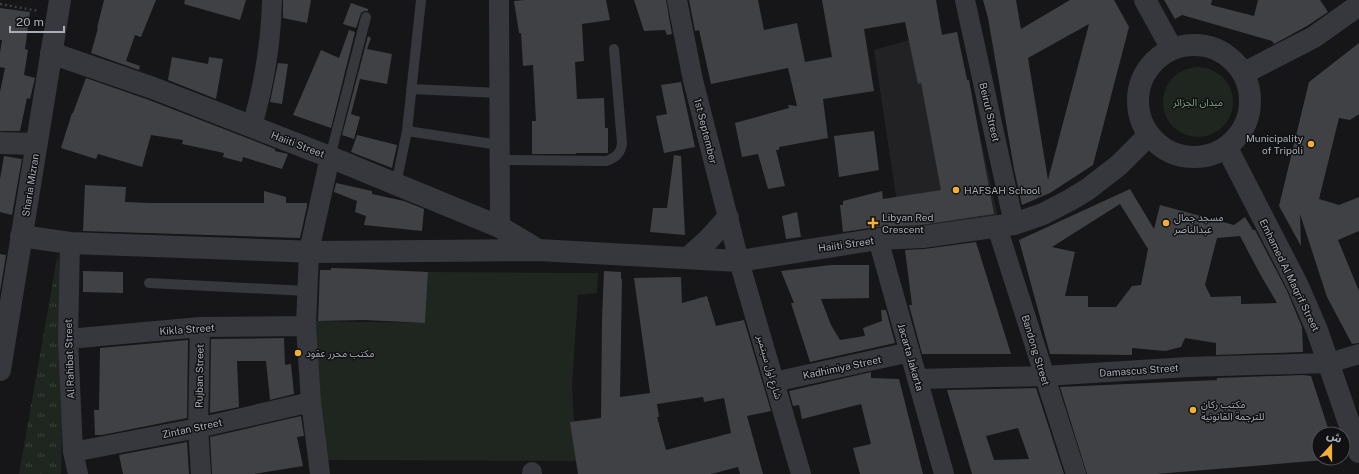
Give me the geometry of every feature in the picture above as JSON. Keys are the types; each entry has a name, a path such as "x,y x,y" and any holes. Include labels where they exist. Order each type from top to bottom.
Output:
{"street":[{"path":"252,126 266,72 270,44 272,0"},
{"path":"499,0 500,227"},
{"name":"1st September","path":"677,0 693,80 739,260"},
{"name":"Beirut Street","path":"965,0 1006,225"},
{"path":"1145,0 1172,49"},
{"path":"1244,73 1314,37 1359,5 1356,0"},
{"name":"Sharia Mizran","path":"0,370 59,7"},
{"path":"1197,44 1211,47 1224,52 1244,73 1250,88 1252,105 1248,122 1239,136 1226,148 1211,155 1194,158 1177,155 1162,148 1149,135 1141,121 1138,105 1139,88 1145,73 1156,60 1172,49 1197,44"},
{"name":"Haiiti Street","path":"51,53 152,88 330,157 500,227 538,250"},
{"name":"Haiiti Street","path":"21,236 70,243 309,251 538,250 739,260 878,239 922,237 1006,225 1043,214 1088,189 1119,165 1149,135"},
{"path":"0,144 36,144"},
{"name":"Emhamed Al Maqrif Street","path":"1226,148 1298,286 1317,330 1359,452"},
{"path":"320,474 311,402 306,326 307,291 309,251 330,157"},
{"path":"688,258 709,239 728,218"},
{"name":"Bandong Street","path":"1006,225 1044,376 1076,474"},
{"name":"Jacarta Jakarta","path":"878,239 944,474"},
{"name":"Al Rahibat Street","path":"70,243 68,339 73,452 78,474"},
{"name":"شارع اول سبتمبر","path":"739,260 801,474"},
{"name":"Kikla Street","path":"68,339 200,327 306,326"},
{"name":"Rujban Street","path":"200,327 198,428 200,474"},
{"name":"Kadhimiya Street","path":"774,382 910,352"},
{"name":"Damascus Street","path":"917,379 1044,376 1188,367 1329,363 1359,354"},
{"name":"Zintan Street","path":"73,452 198,428 311,402"}],"lane":[{"path":"396,184 407,131 421,0"},
{"path":"330,157 366,17"},
{"path":"407,131 500,153 606,161 612,159 618,155 621,150 622,143 614,49"},
{"path":"411,89 499,93"},
{"path":"149,283 307,291"}],"path":[{"path":"0,4 59,7"}],"shaded area":[{"path":"957,32 999,222 902,236 874,50 909,40"}],"green space":[{"name":"ميدان الجزائر","path":"1198,67 1211,70 1223,77 1230,89 1233,102 1230,115 1223,127 1211,134 1198,137 1185,134 1173,127 1166,115 1163,102 1166,89 1173,77 1185,70"},
{"path":"58,253 64,338 61,474 19,474"},
{"path":"428,272 598,273 597,293 578,295 572,386 576,461 327,460 310,321 425,323"}],"building":[{"path":"104,0 156,0 141,37 135,35 126,61 140,66 139,70 91,53"},
{"path":"185,0 246,0 240,20 184,4"},
{"path":"283,0 311,0 307,23 283,18"},
{"path":"606,0 610,20 582,24 584,61 575,62 577,99 604,98 605,128 608,128 608,153 532,154 532,121 536,121 533,65 523,66 521,33 519,33 514,1"},
{"path":"634,0 666,0 672,34 667,35 665,30 644,31"},
{"path":"689,0 758,0 764,30 797,23 805,62 832,57 822,0 936,0 942,35 957,32 967,80 969,80 994,214 921,225 877,227 843,232 840,205 843,205 843,201 882,191 883,199 941,190 921,83 918,84 905,22 864,29 874,91 823,99 828,138 779,147 779,150 776,150 785,186 768,189 758,154 742,157 735,123 789,108 788,105 797,106 788,68 711,84 699,30 695,31"},
{"path":"983,0 1016,0 1021,29 1070,0 1114,0 1129,27 1093,165 1050,193 1022,205 1014,169 988,18","holes":["1089,24 1048,180 1028,58"]},
{"path":"1164,0 1212,0 1211,5 1254,16 1258,0 1320,0 1328,12 1307,26 1274,44 1272,41 1182,15 1175,19"},
{"path":"351,3 368,9 368,11 361,13 356,28 343,24"},
{"path":"0,8 30,12 25,49 28,50 24,75 35,78 30,99 27,98 20,131 0,131 0,92 5,68 0,67 2,40 0,40"},
{"path":"349,30 355,32 331,128 293,115 321,50 339,58"},
{"path":"368,36 371,38 367,49 392,54 387,84 360,79 351,114 360,117 354,139 342,135"},
{"path":"1359,43 1359,114 1350,120 1339,118 1319,199 1339,205 1359,197 1359,231 1338,240 1359,291 1359,343 1352,344 1327,297 1300,214 1301,246 1279,206 1309,82"},
{"path":"172,57 208,64 209,57 223,59 216,99 168,80"},
{"path":"278,63 288,64 282,104 270,102"},
{"path":"86,78 149,100 275,149 275,151 288,154 282,169 243,157 242,162 223,157 224,153 182,144 183,140 151,135 142,167 98,154 96,159 61,148 72,113"},
{"path":"681,82 695,147 664,153 656,116 667,114 661,85"},
{"path":"874,131 879,170 839,177 834,136"},
{"path":"357,135 397,145 392,168 351,152"},
{"path":"674,155 681,156 685,235 650,232 653,208 667,208"},
{"path":"4,156 22,159 12,215 0,212 0,179"},
{"path":"336,183 372,191 372,194 404,201 424,209 422,231 364,225 366,216 355,212 357,201 334,192"},
{"path":"85,185 126,187 125,202 264,203 264,191 286,197 286,203 307,203 307,206 300,238 83,231"},
{"path":"1130,189 1154,229 1160,205 1234,225 1245,217 1253,230 1255,230 1287,291 1302,327 1303,352 1216,355 1216,343 1185,338 1181,347 1165,351 1132,348 1132,355 1050,354 1019,240","holes":["1120,204 1148,249 1141,285 1132,286 1116,307 1088,307 1088,296 1065,296 1075,252 1052,247","1240,236 1260,274 1277,303 1241,304 1241,296 1211,297 1205,285 1217,238"]},
{"path":"797,212 801,237 786,239 782,216"},
{"path":"976,242 1011,354 922,354 909,305 912,305 905,250"},
{"path":"0,254 6,255 0,292"},
{"path":"831,265 869,265 869,298 821,299 831,325 840,340 865,336 863,328 882,321 881,310 886,310 895,343 810,362 791,303 794,303 781,271"},
{"path":"331,268 428,272 425,323 364,320 318,321 320,270 331,270"},
{"path":"83,271 123,272 123,293 83,292"},
{"path":"604,271 621,272 620,397 650,393 634,278 681,277 682,303 707,296 716,326 744,320 771,411 747,416 763,474 740,474 738,467 711,474 578,474 570,422 601,418","holes":["703,397 704,402 724,398 731,433 666,450 657,417 659,417 657,404"]},
{"path":"284,338 285,365 291,364 294,394 270,400 266,361 237,361 239,407 210,413 211,339"},
{"path":"188,340 187,418 102,435 95,435 94,410 99,410 100,348"},
{"path":"871,372 871,378 899,379 923,474 860,474 853,448 871,444 861,404 802,419 799,405 793,406 789,391"},
{"name":"مكتب ركان للترجمة القانونية","path":"1311,376 1327,426 1311,426 1311,461 1156,474 1087,474 1060,387 1217,380 1217,378"},
{"path":"1036,388 1064,474 972,474 947,390","holes":["1018,428 1029,459 994,460 986,436"]},
{"path":"301,416 304,436 297,437 303,466 254,474 212,474 210,437"},
{"path":"187,442 189,474 123,474 119,455"}],"place":[{"name":"Municipality of Tripoli","path":"1311,144"},
{"name":"HAFSAH School","path":"956,190"},
{"name":"Libyan Red Crescent","path":"873,223"},
{"name":"مسجد جمال عبدالناصر","path":"1166,223"},
{"name":"مكتب محرر عقود","path":"298,353"},
{"name":"مكتب ركان للترجمة القانونية","path":"1193,410"}]}
